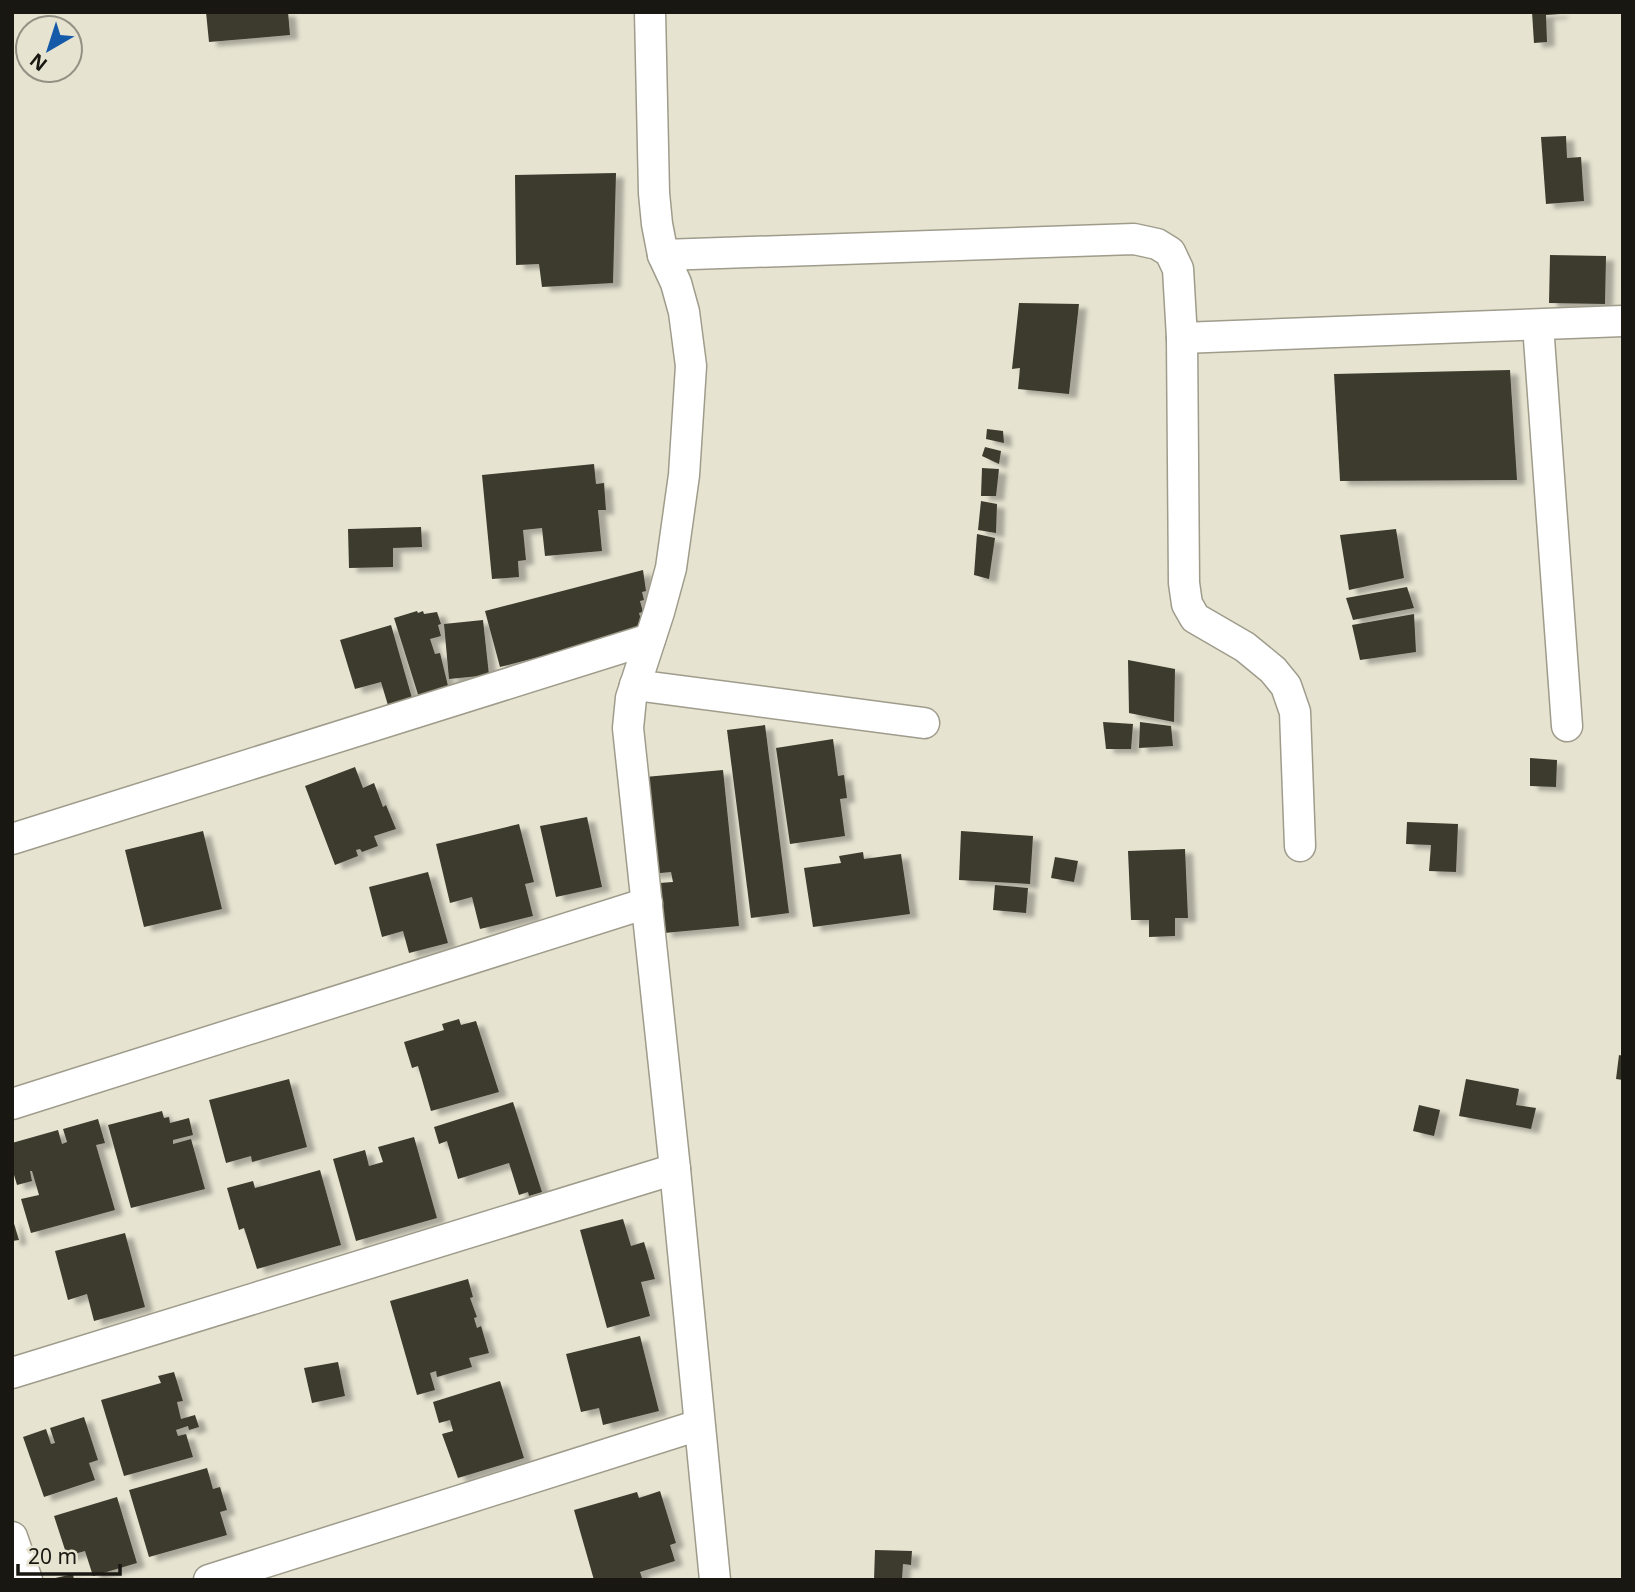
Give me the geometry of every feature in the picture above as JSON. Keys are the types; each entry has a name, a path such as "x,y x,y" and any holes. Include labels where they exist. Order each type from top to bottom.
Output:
{"street":[{"path":"650,12 654,193 663,255 676,283 684,313 691,366 684,475 671,568 631,698 628,728 676,1168 715,1580"},
{"path":"663,255 1134,239 1157,244 1170,252 1178,269 1182,338 1184,583 1187,604 1195,618 1245,648 1273,670 1286,686 1295,712 1300,846"},
{"path":"1182,338 1623,321"},
{"path":"1538,325 1567,726"},
{"path":"12,839 650,639"},
{"path":"635,685 924,723"},
{"path":"12,1104 647,903"},
{"path":"12,1373 676,1168"},
{"path":"209,1580 699,1425"},
{"path":"12,1537 27,1580"}],"building":[{"path":"206,12 288,12 290,35 209,42"},
{"path":"1532,12 1560,12 1546,15 1547,42 1534,43"},
{"path":"1566,136 1567,158 1581,157 1584,201 1546,204 1541,137"},
{"path":"616,173 613,283 542,287 539,264 516,265 515,175"},
{"path":"1550,255 1606,256 1605,304 1549,303"},
{"path":"1019,303 1079,304 1069,394 1018,389 1020,368 1012,369"},
{"path":"1510,370 1517,480 1340,481 1334,374"},
{"path":"987,429 1003,431 1004,443 986,439"},
{"path":"985,447 1001,451 999,464 982,456"},
{"path":"594,464 596,484 604,483 606,510 598,510 602,551 545,556 542,528 523,530 526,560 518,561 519,577 492,579 482,475"},
{"path":"982,468 999,469 996,496 981,496"},
{"path":"981,501 997,504 996,533 978,530"},
{"path":"421,527 422,547 393,548 393,567 349,568 348,529"},
{"path":"1396,529 1404,578 1349,590 1340,535"},
{"path":"977,534 995,538 989,579 974,575"},
{"path":"643,570 646,591 642,592 644,600 640,601 643,612 639,613 642,623 638,624 640,631 500,667 485,611"},
{"path":"1407,587 1414,608 1353,620 1346,598"},
{"path":"423,611 424,614 437,612 441,636 430,639 435,654 440,653 450,694 421,704 394,618"},
{"path":"1414,614 1416,652 1360,660 1352,625"},
{"path":"483,620 489,675 449,679 444,624"},
{"path":"391,625 414,705 390,712 381,682 355,689 340,640"},
{"path":"1128,660 1175,669 1174,722 1129,713"},
{"path":"1103,722 1133,724 1131,749 1106,749"},
{"path":"1140,722 1171,726 1173,746 1139,748"},
{"path":"765,725 789,913 751,918 727,730"},
{"path":"833,739 838,776 844,775 847,798 840,799 845,836 790,844 776,748"},
{"path":"1530,758 1557,760 1556,787 1530,786"},
{"path":"355,767 363,788 374,783 383,807 386,805 396,829 374,836 378,846 362,852 360,849 356,850 358,856 335,865 305,786"},
{"path":"723,770 739,926 664,933 659,883 673,882 671,872 650,874 645,777"},
{"path":"587,817 602,887 556,897 540,826"},
{"path":"1407,822 1458,824 1456,872 1429,871 1431,845 1406,844"},
{"path":"519,824 534,882 525,884 533,916 480,929 472,897 450,903 436,844"},
{"path":"203,831 222,909 144,927 125,850"},
{"path":"961,831 1033,836 1030,884 959,880"},
{"path":"1185,849 1188,918 1175,918 1175,936 1149,937 1149,920 1131,920 1128,851"},
{"path":"863,852 864,859 901,854 910,914 813,927 804,868 841,863 839,856"},
{"path":"1055,857 1078,861 1074,882 1051,878"},
{"path":"428,872 448,943 409,953 403,931 382,937 369,887"},
{"path":"995,885 1028,888 1026,913 993,910"},
{"path":"459,1019 461,1025 476,1021 499,1092 431,1111 418,1066 412,1068 404,1042 444,1030 442,1024"},
{"path":"1619,1055 1623,1056 1623,1080 1616,1079"},
{"path":"289,1079 307,1147 252,1162 251,1156 226,1163 209,1100"},
{"path":"1466,1079 1519,1089 1516,1105 1536,1108 1531,1129 1459,1116"},
{"path":"513,1102 542,1192 529,1196 528,1192 519,1195 509,1163 458,1179 447,1141 439,1144 434,1127"},
{"path":"1419,1105 1440,1110 1434,1136 1413,1131"},
{"path":"162,1111 164,1118 169,1117 170,1123 189,1118 193,1135 173,1140 173,1144 191,1139 205,1189 131,1208 108,1125"},
{"path":"98,1119 105,1143 96,1145 115,1210 31,1233 21,1199 39,1195 32,1171 32,1181 17,1185 12,1168 12,1143 58,1130 62,1144 67,1142 63,1129"},
{"path":"414,1137 437,1218 356,1241 333,1159 365,1150 369,1166 383,1162 378,1147"},
{"path":"320,1170 341,1245 257,1269 244,1228 239,1230 227,1188 253,1181 255,1188"},
{"path":"12,1217 19,1240 12,1241"},
{"path":"623,1219 631,1246 644,1242 655,1279 641,1282 650,1316 607,1328 580,1230"},
{"path":"125,1233 145,1307 94,1321 87,1294 68,1300 55,1251"},
{"path":"468,1279 473,1297 470,1298 477,1317 474,1318 477,1328 481,1326 489,1353 469,1358 472,1367 437,1377 436,1371 430,1373 435,1390 417,1395 390,1301"},
{"path":"640,1336 659,1411 603,1425 599,1408 581,1412 566,1354"},
{"path":"338,1362 345,1396 312,1403 304,1368"},
{"path":"174,1372 183,1401 177,1402 181,1419 195,1415 199,1427 189,1430 188,1426 176,1430 178,1436 186,1434 193,1457 124,1476 101,1400 161,1383 158,1376"},
{"path":"500,1381 524,1458 458,1478 442,1434 453,1431 450,1420 439,1423 433,1402"},
{"path":"84,1417 98,1460 89,1463 95,1480 44,1497 23,1437 46,1429 51,1444 55,1443 50,1428"},
{"path":"207,1468 213,1489 220,1487 227,1510 220,1512 227,1535 149,1557 129,1490"},
{"path":"660,1491 676,1543 670,1545 675,1561 640,1572 642,1578 634,1580 594,1580 574,1510 637,1492 639,1498"},
{"path":"117,1497 137,1563 93,1576 85,1551 67,1556 54,1516"},
{"path":"875,1550 912,1551 911,1565 903,1564 902,1580 874,1580"},
{"path":"73,1574 74,1580 51,1580 51,1579"}]}
